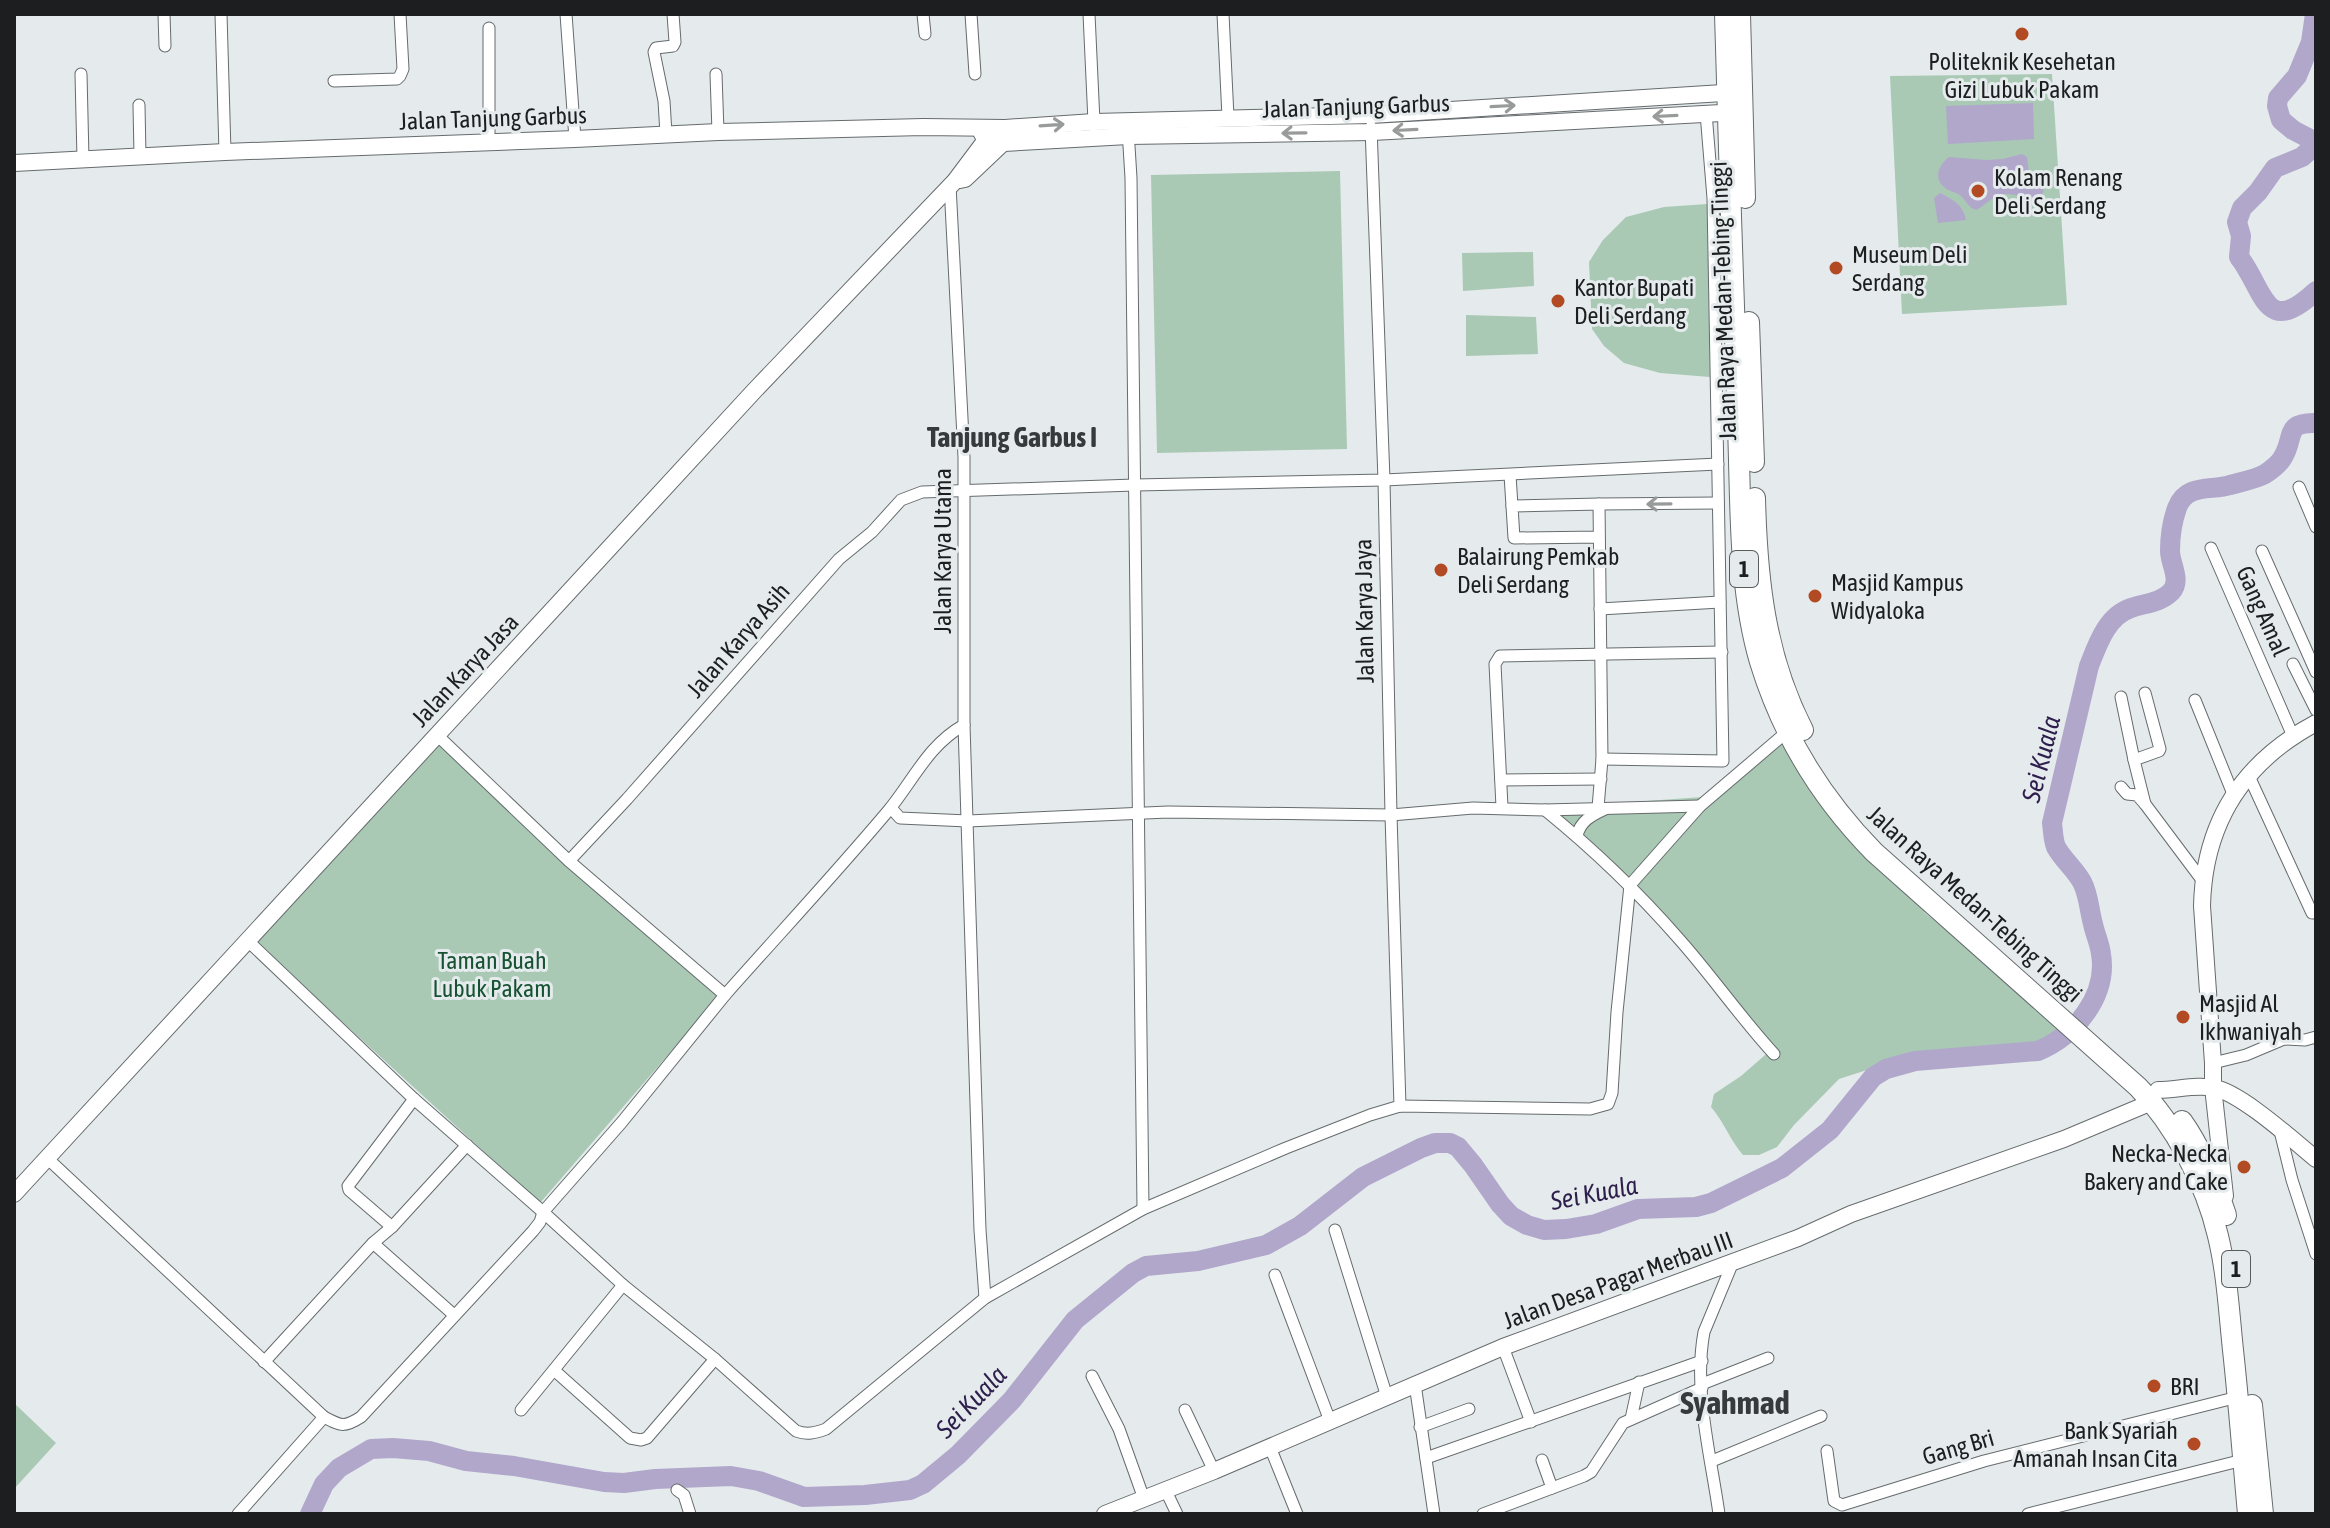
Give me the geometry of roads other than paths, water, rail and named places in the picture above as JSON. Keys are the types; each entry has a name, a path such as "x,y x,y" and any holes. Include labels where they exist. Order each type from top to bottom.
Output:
{"highway":[{"name":"Jalan Raya Medan-Tebing Tinggi","path":"1725,14 1735,102 1758,558 1766,628 1781,679 1814,752 1865,825 2056,1005"},
{"name":"Jalan Raya Medan-Tebing Tinggi","path":"1740,14 1735,102 1745,575 1753,632 1768,686 1788,731 1828,799 1854,831 1874,852 2119,1061 2190,1132 2215,1183 2227,1217 2240,1291 2263,1514"},
{"name":"Jalan Raya Medan-Tebing Tinggi","path":"2155,1096 2200,1184 2219,1236 2248,1514"}],"street":[{"path":"164,14 165,46"},
{"path":"221,14 225,152"},
{"path":"334,81 397,79 400,76 403,69 400,14"},
{"path":"566,14 575,139"},
{"path":"666,134 664,101 654,52 656,48 673,46 675,42 673,14"},
{"path":"923,14 925,34"},
{"path":"971,14 975,74"},
{"path":"1089,14 1094,122"},
{"path":"1223,14 1228,117"},
{"path":"489,28 489,142"},
{"path":"81,74 83,159"},
{"path":"716,74 718,132"},
{"name":"Jalan Tanjung Garbus","path":"992,134 1094,122 1128,129 1228,117 1735,102"},
{"name":"Jalan Tanjung Garbus","path":"14,163 666,134 923,127 992,134 1128,129 1372,132 1706,113 1735,102"},
{"path":"139,105 140,156"},
{"path":"1706,113 1713,198 1723,761 1729,780"},
{"name":"Jalan Karya Jaya","path":"1370,115 1384,480 1400,1106"},
{"path":"1128,129 1143,1209"},
{"name":"Jalan Karya Jasa","path":"14,1194 755,390 952,183 992,134"},
{"name":"Jalan Karya Utama","path":"952,183 963,442 968,893 985,1298"},
{"name":"Jalan Karya Asih","path":"569,861 839,559 872,532 901,500 922,492 1384,480 1718,464"},
{"path":"1510,475 1514,538 1599,537"},
{"path":"2299,487 2316,527"},
{"path":"1512,506 1718,503"},
{"path":"1599,504 1601,779 1604,808"},
{"name":"Gang Amal","path":"2211,548 2293,736"},
{"path":"2262,551 2316,672"},
{"path":"1600,609 1720,602"},
{"path":"1502,807 1496,659 1500,656 1722,652"},
{"path":"2293,664 2316,710"},
{"path":"2134,760 2160,749 2145,693"},
{"path":"2121,697 2145,804"},
{"path":"2195,700 2233,794"},
{"path":"2227,1217 2213,1087 2202,880 2233,794 2267,756 2316,723"},
{"path":"47,1158 324,1417 340,1425 351,1424 361,1417 533,1231 543,1212 622,1122 725,995 891,808 916,770 947,734 964,725"},
{"path":"248,941 414,1099 623,1285 715,1359 796,1431 816,1433 826,1429 985,1298 1143,1209 1286,1148 1400,1106 1590,1109 1608,1104 1612,1093 1630,885 1700,806 1788,731"},
{"path":"437,735 569,861 725,995"},
{"path":"1602,759 1723,761"},
{"path":"2248,774 2312,913"},
{"path":"1501,780 1601,779"},
{"path":"2121,787 2127,794 2137,795 2145,804 2202,880"},
{"path":"891,808 900,818 968,821 1139,813 1391,815 1502,807 1545,810 1700,806"},
{"path":"1577,836 1585,820 1604,808"},
{"path":"1545,810 1630,885 1774,1054"},
{"path":"2213,1063 2246,1055 2284,1039 2316,1037"},
{"path":"2213,1087 2229,1093 2316,1159"},
{"name":"Jalan Desa Pagar Merbau III","path":"1105,1514 1214,1471 1503,1347 1731,1264 1851,1214 2057,1142 2155,1096 2213,1087"},
{"path":"392,1227 348,1186 414,1099"},
{"path":"2280,1130 2292,1180 2316,1254"},
{"path":"264,1362 467,1145"},
{"path":"1335,1230 1387,1397"},
{"path":"373,1243 454,1315"},
{"path":"1719,1514 1705,1423 1702,1361 1704,1332 1731,1264"},
{"path":"1275,1275 1330,1421"},
{"path":"521,1410 623,1285"},
{"path":"1503,1347 1531,1422"},
{"path":"1483,1514 1591,1472 1620,1427 1631,1419 1768,1358"},
{"path":"555,1371 630,1438 641,1440 647,1438 715,1359"},
{"path":"1426,1458 1702,1361"},
{"path":"1092,1376 1119,1429 1144,1499"},
{"path":"1631,1419 1647,1380"},
{"path":"1415,1384 1434,1514"},
{"name":"Gang Bri","path":"1827,1451 1834,1501 1842,1505 1988,1460 2238,1397"},
{"path":"1420,1427 1469,1409"},
{"path":"1185,1410 1214,1471"},
{"path":"1712,1461 1821,1416"},
{"path":"238,1514 324,1417"},
{"path":"1270,1447 1297,1514"},
{"path":"1542,1460 1552,1488"},
{"path":"2028,1514 2243,1460"},
{"path":"677,1490 684,1495 690,1514"},
{"path":"1166,1491 1177,1514"}],"waterway":[{"name":"Sei Kuala","path":"2315,14 2311,42 2297,76 2278,98 2277,106 2281,120 2312,140 2313,147 2302,157 2275,168 2242,208 2237,222 2241,236 2239,257 2268,304 2276,310 2286,311 2316,291"},
{"name":"Sei Kuala","path":"310,1514 324,1484 339,1468 371,1449 393,1448 429,1451 466,1461 604,1482 731,1476 759,1481 804,1497 910,1490 923,1484 958,1455 1012,1400 1075,1320 1133,1273 1146,1266 1198,1261 1266,1245 1300,1226 1363,1177 1421,1148 1435,1143 1450,1143 1458,1147 1511,1216 1544,1230 1566,1229 1596,1224 1638,1209 1696,1207 1711,1203 1782,1168 1830,1130 1873,1077 1886,1069 1915,1061 2038,1051 2051,1044 2064,1036 2086,1013 2094,1000 2102,970 2086,892 2079,877 2056,847 2052,823 2096,648 2104,631 2116,617 2131,608 2162,598 2174,587 2176,577 2170,556 2170,540 2181,500 2193,491 2223,487 2265,474 2282,459 2295,428 2316,423"}],"place":[{"name":"Politeknik Kesehetan Gizi Lubuk Pakam","path":"2022,34"},
{"name":"Kolam Renang Deli Serdang","path":"1978,191"},
{"name":"Museum Deli Serdang","path":"1836,268"},
{"name":"Kantor Bupati Deli Serdang","path":"1558,301"},
{"name":"Balairung Pemkab Deli Serdang","path":"1441,570"},
{"name":"Masjid Kampus Widyaloka","path":"1815,596"},
{"name":"Masjid Al Ikhwaniyah","path":"2183,1017"},
{"name":"Necka-Necka Bakery and Cake","path":"2244,1167"},
{"name":"BRI","path":"2154,1386"},
{"name":"Bank Syariah Amanah Insan Cita","path":"2194,1444"}],"district":[{"name":"Tanjung Garbus I","path":"1012,437"},
{"name":"Syahmad","path":"1735,1402"}],"park label":[{"name":"Taman Buah Lubuk Pakam","path":"492,974"}]}
